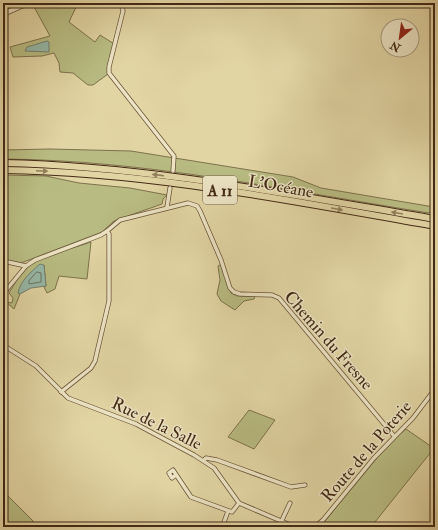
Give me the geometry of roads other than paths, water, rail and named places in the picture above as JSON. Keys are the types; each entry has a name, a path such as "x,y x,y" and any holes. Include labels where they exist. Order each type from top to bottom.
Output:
{"highway":[{"name":"L’Océane","path":"3,163 86,168 164,176 435,220"},
{"name":"L’Océane","path":"3,170 89,174 167,182 435,226"}],"street":[{"path":"3,14 28,3"},
{"path":"121,3 123,11 109,67 110,73 174,156 173,171"},
{"path":"433,200 435,176"},
{"path":"167,207 170,188"},
{"name":"Chemin du Fresne","path":"26,266 35,260 101,235 120,220 167,207 188,203 197,206 221,260 230,288 234,292 240,294 272,295 278,298 394,436"},
{"path":"61,392 91,368 95,361 109,301 109,234 106,231"},
{"path":"3,261 26,266 3,294"},
{"name":"Rue de la Salle","path":"3,345 36,366 61,392 72,400 136,424 204,460 214,468 239,503"},
{"name":"Route de la Poterie","path":"315,527 324,520 394,436 413,418 435,389"},
{"path":"204,460 206,458 217,460 292,487 305,485"},
{"path":"176,475 191,497 232,512 239,503 296,527"},
{"path":"282,520 290,503"},
{"path":"228,510 223,525 228,527"}],"water":[{"path":"47,41 49,42 49,52 25,51 27,47"},
{"path":"40,264 44,265 46,286 31,288 20,294 18,293 24,280"}]}
